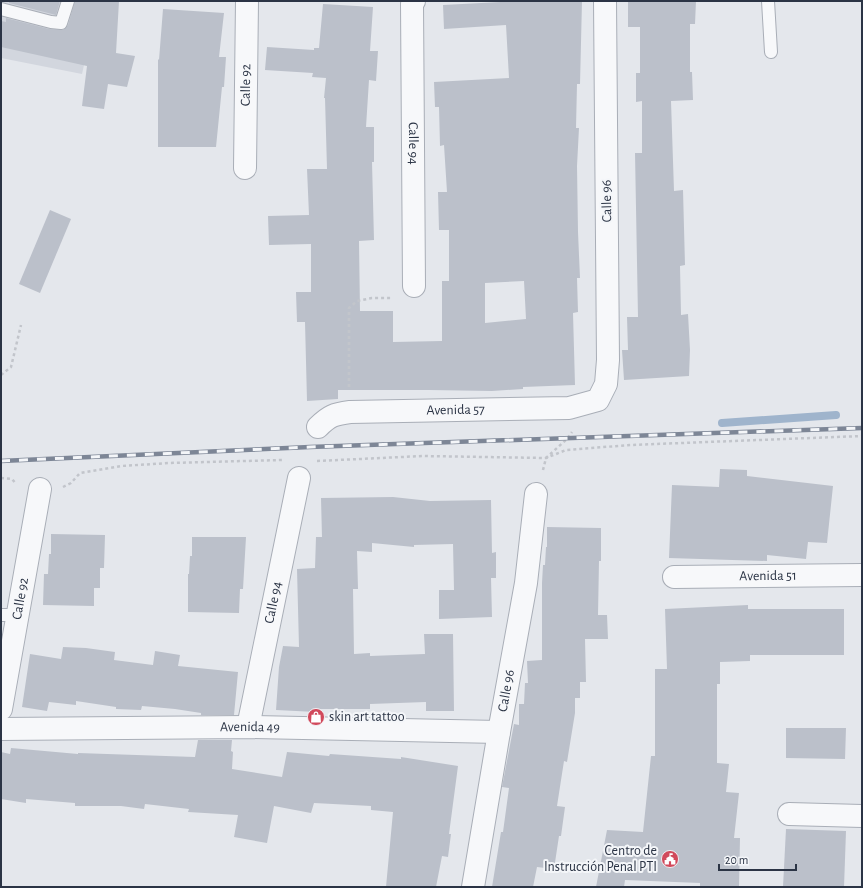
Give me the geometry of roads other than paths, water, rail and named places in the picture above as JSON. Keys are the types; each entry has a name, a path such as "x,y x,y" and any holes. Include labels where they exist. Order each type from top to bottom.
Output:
{"street":[{"name":"Calle 92","path":"245,168 247,1"},
{"name":"Calle 94","path":"414,1 412,4 414,286"},
{"name":"Calle 96","path":"598,400 606,384 608,360 605,1"},
{"name":"Avenida 57","path":"318,427 327,418 334,414 350,412 569,408 598,400"},
{"name":"Calle 94","path":"248,727 302,469"},
{"name":"Calle 96","path":"473,887 526,583 536,494"},
{"name":"Calle 92","path":"1,709 9,615 38,497"},
{"name":"Avenida 51","path":"674,577 862,575"},
{"name":"Avenida 49","path":"1,729 248,727 499,732"},
{"path":"789,814 862,816"}],"lane":[{"path":"1,9 51,22 61,23 68,1"},
{"path":"768,1 771,52"}],"waterway":[{"path":"722,423 836,415"}],"railway":[{"path":"1,461 310,447 862,428"}],"place":[{"name":"skin art tattoo","path":"316,717"},
{"name":"Centro de Instrucción Penal PTI","path":"670,859"}]}
